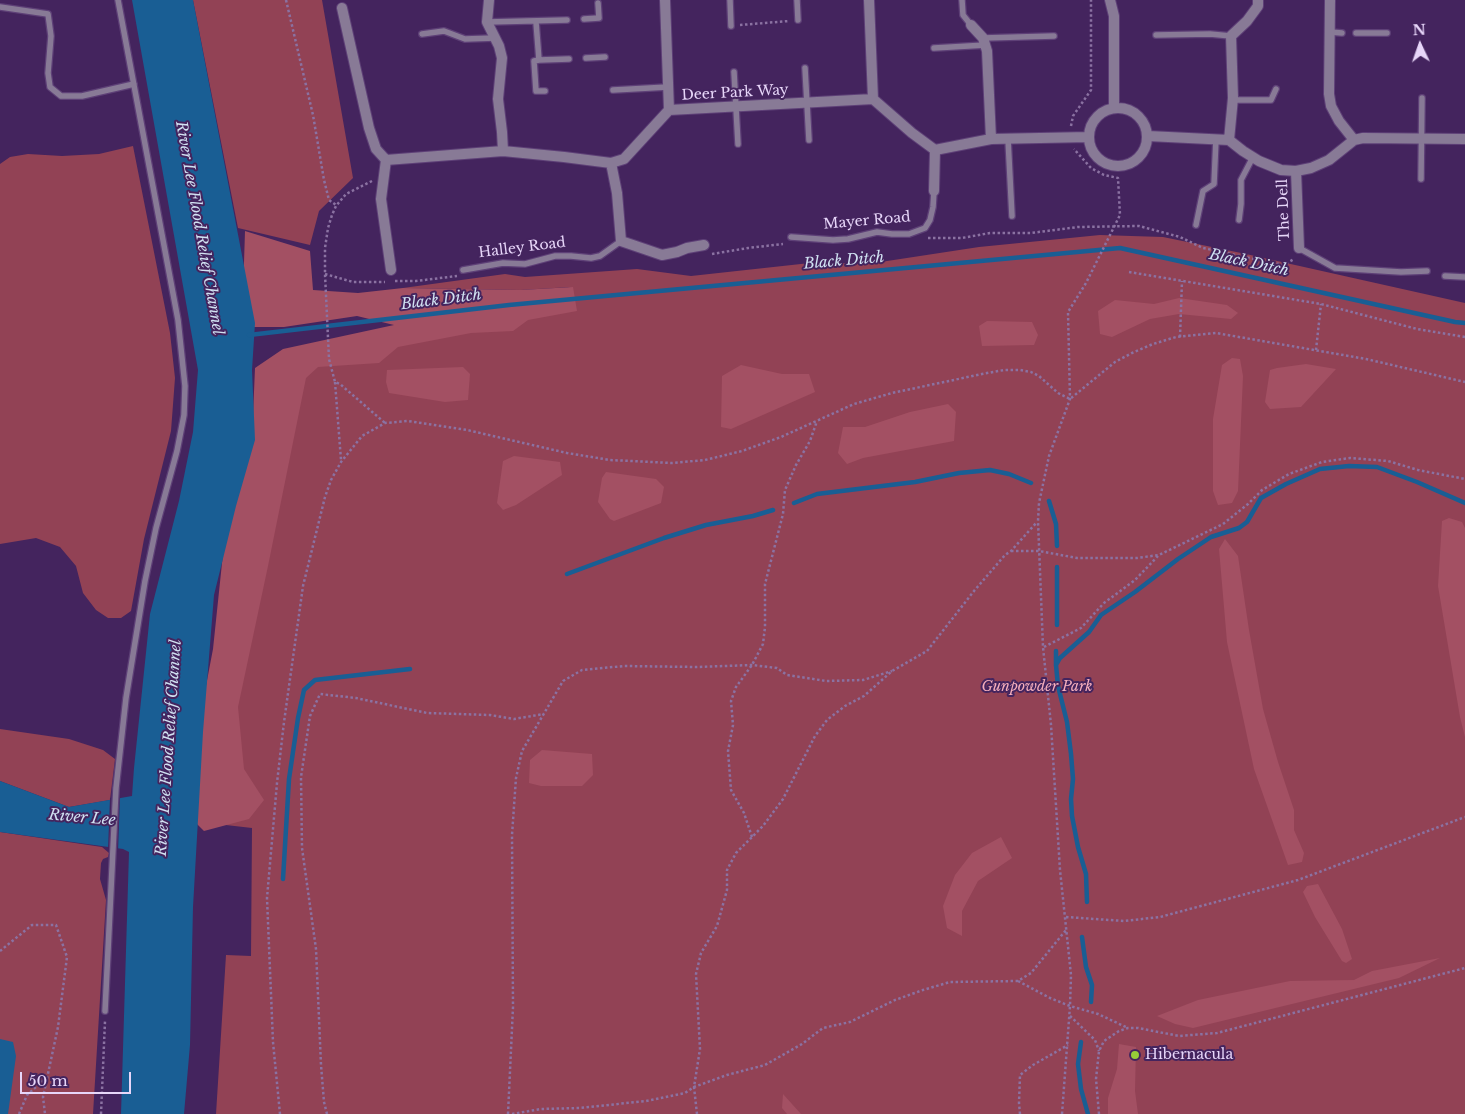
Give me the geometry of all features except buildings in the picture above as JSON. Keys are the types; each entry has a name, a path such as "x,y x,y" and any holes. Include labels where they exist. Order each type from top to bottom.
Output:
{"street":[{"path":"489,0 487,22 496,38 502,58 498,99 503,151"},
{"path":"665,0 669,110"},
{"path":"869,0 873,100 935,150 991,139 1089,138"},
{"path":"1110,0 1114,16"},
{"path":"1114,108 1114,16 1118,0"},
{"path":"1229,140 1232,100 1231,36 1258,6 1258,0"},
{"path":"1330,0 1328,94 1331,106 1339,121 1354,140"},
{"path":"342,8 369,128 376,149 386,160"},
{"path":"970,25 984,41 991,139"},
{"name":"Deer Park Way","path":"611,164 624,159 669,110 873,100"},
{"path":"1114,108 1127,108 1138,114 1145,124 1148,136 1146,147 1140,157 1130,164 1119,166 1108,164 1098,158 1089,138 1090,127 1096,118 1104,111 1114,108"},
{"path":"1148,136 1229,140 1253,157 1281,170 1296,171 1311,168 1329,160 1354,140 1375,138 1465,139"},
{"name":"Mayer Road","path":"934,192 935,150"},
{"path":"386,160 503,151 611,164 617,193 621,241 662,255 687,248 706,250"},
{"path":"386,160 382,182 382,210 391,270"},
{"name":"The Dell","path":"1296,171 1299,253"}],"lane":[{"path":"105,1011 116,788 126,698 135,636 156,528 177,451 184,415 185,386 178,320 118,0"},
{"path":"730,0 731,26"},
{"path":"797,0 798,20"},
{"path":"962,0 963,14 970,25"},
{"path":"584,19 599,18 598,3"},
{"path":"0,7 48,14 50,36 48,73 50,87 61,96 82,96 134,84"},
{"path":"487,22 567,20"},
{"path":"536,22 539,60"},
{"path":"422,34 444,31 464,39 496,38"},
{"path":"1330,32 1342,32"},
{"path":"1356,33 1387,33"},
{"path":"1156,35 1210,34 1231,36"},
{"path":"934,48 984,41 1054,36"},
{"path":"586,58 605,57"},
{"path":"545,91 536,92 534,61 569,59"},
{"path":"805,68 809,140"},
{"path":"734,72 738,144"},
{"path":"613,90 668,87"},
{"path":"1232,100 1271,100 1276,88"},
{"path":"1421,179 1422,98"},
{"path":"1008,139 1012,216"},
{"path":"1196,225 1203,190 1214,184 1216,139"},
{"path":"1239,220 1241,180 1253,157"},
{"name":"Mayer Road","path":"791,237 834,240 877,232 909,234 925,228 930,220 934,192"},
{"name":"Halley Road","path":"463,272 503,263 525,264 555,256 591,258 600,256 621,241"},
{"path":"1299,253 1335,268 1401,272 1427,271"},
{"path":"1445,276 1465,277"}],"path":[{"path":"286,0 313,115 327,193 329,200 336,206"},
{"path":"1071,128 1073,116 1091,90 1091,0"},
{"path":"731,26 798,20"},
{"path":"1062,1114 1070,1016 1071,975 1060,870 1051,725 1043,647 1038,521 1041,494 1049,456 1070,398 1068,312 1086,283 1120,215 1118,178 1091,168 1072,146"},
{"path":"341,462 335,382 330,359 328,334 325,248 332,215 336,206 346,194 370,181 382,182"},
{"path":"919,239 962,238 990,233 1031,233 1078,227 1139,226 1180,237 1203,248 1284,265 1299,253"},
{"path":"706,250 786,244"},
{"path":"325,274 352,282 416,281 446,278 463,272"},
{"path":"1129,272 1321,304 1417,328 1465,337"},
{"path":"1180,337 1182,281"},
{"path":"1316,350 1321,304"},
{"path":"1070,398 1115,362 1153,344 1180,337 1216,333 1366,359 1465,382"},
{"path":"280,1114 273,1042 267,898 276,792 302,586 331,480 341,462 362,436 385,423 408,421 500,437 567,453 610,460 672,463 705,460 742,451 781,437 854,404 892,393 945,380 1004,370 1031,372 1039,376 1058,393 1070,398"},
{"path":"335,382 340,384 385,423"},
{"path":"752,838 744,813 731,790 728,750 733,725 731,701 736,687 763,644 765,584 783,514 785,490 810,440 817,421"},
{"path":"1010,551 1039,551 1077,558 1137,558 1159,555 1223,524 1262,490 1289,474 1322,462 1350,458 1388,461 1418,470 1465,479"},
{"path":"1038,521 974,591 928,651 892,671 863,680 826,681 788,675 777,668 752,664 697,667 624,666 582,670 563,681 522,751 516,778 512,835 513,1007 510,1032 510,1114 541,1109 580,1108 646,1101 684,1093 694,1087 765,1065 802,1044 823,1028 850,1022 895,1000 950,982 1018,981 1050,998 1098,1014 1128,1028 1179,1036 1217,1033 1465,968"},
{"path":"1043,647 1080,628 1104,603 1135,580 1159,555"},
{"path":"697,1114 694,1087 700,1049 696,974 701,952 717,926 723,906 727,890 727,870 736,852 763,826 786,794 815,736 827,720 845,706 864,696 892,671"},
{"path":"327,1114 324,1102 321,1065 316,949 302,848 301,777 310,716 320,694 356,698 427,712 490,715 514,719 544,714"},
{"path":"1066,917 1124,921 1160,918 1298,880 1465,817"},
{"path":"0,951 32,925 56,926 67,957 58,1027 43,1097 45,1114"},
{"path":"1018,981 1031,973 1066,930"},
{"path":"101,1114 105,1011"},
{"path":"1070,1016 1095,1040 1099,1051"},
{"path":"1099,1114 1096,1079 1099,1051 1104,1042 1119,1031 1128,1028"},
{"path":"1020,1114 1018,1104 1020,1076 1033,1065 1068,1045"},
{"path":"19,1114 27,1095 47,1077"}],"green space":[{"path":"193,0 322,0 353,178 319,211 310,245 238,228"},
{"path":"133,146 170,333 175,378 171,431 144,539 131,611 121,618 108,618 96,610 83,593 76,566 60,547 36,538 0,544 0,164 10,157 28,154 62,156 99,154"},
{"name":"Gunpowder Park","path":"1100,235 1163,237 1465,303 1465,1114 216,1114 226,955 251,956 252,828 217,824 292,350 572,287 520,290 403,288 505,274 525,277 637,269 691,276 810,263 874,263 979,247"},
{"path":"0,729 69,739 103,750 115,759 110,800 69,807 0,781"},
{"path":"0,832 102,847 109,853 108,857 103,859 101,863 100,879 106,900 93,1114 0,1114"}],"shaded area":[{"path":"245,231 310,251 313,290 358,293 403,288 520,290 573,287 577,311 528,320 513,331 471,333 398,347 379,363 318,367 306,378 238,707 244,769 264,800 249,819 204,831 190,817 205,691 213,649 224,544 252,439 255,368 283,349 394,325 357,316 284,327 246,327 243,294"},
{"path":"1179,298 1227,305 1238,313 1231,319 1179,314 1150,319 1112,337 1100,334 1098,311 1115,300 1154,304"},
{"path":"987,321 1032,322 1038,335 1034,345 982,346 979,326"},
{"path":"1232,358 1240,359 1243,376 1238,491 1232,503 1218,505 1213,491 1213,419 1222,365"},
{"path":"1306,364 1336,369 1301,407 1270,409 1265,402 1270,370"},
{"path":"741,365 782,374 809,374 815,392 731,429 721,427 722,376"},
{"path":"463,367 470,374 468,400 445,402 389,393 386,382 387,370"},
{"path":"948,404 956,412 954,441 863,458 847,464 838,453 843,427 865,427 910,412"},
{"path":"514,456 560,462 562,475 516,505 503,510 497,503 503,461"},
{"path":"606,472 656,479 664,487 661,503 614,521 610,519 598,502 602,478"},
{"path":"1449,518 1462,522 1465,528 1465,737 1438,586 1442,521"},
{"path":"1225,539 1238,556 1263,709 1294,810 1294,830 1304,853 1302,862 1288,865 1254,769 1227,642 1219,549"},
{"path":"542,750 592,754 593,775 582,786 541,786 529,783 530,760"},
{"path":"1001,837 1012,858 978,881 962,911 962,936 947,928 943,906 955,875 972,853"},
{"path":"1318,884 1342,929 1352,959 1346,963 1342,961 1315,917 1303,892 1307,886"},
{"path":"1440,958 1399,978 1193,1028 1175,1024 1157,1016 1198,1000 1290,981 1354,980 1372,971"},
{"path":"1119,1044 1136,1047 1135,1091 1138,1114 1108,1114 1108,1098 1117,1069"},
{"path":"783,1094 801,1114 787,1114 782,1108"}],"water":[{"path":"132,0 193,0 255,323 252,370 255,440 214,595 203,732 193,907 190,1045 184,1114 121,1114 129,852 123,849 0,832 0,781 69,807 132,796 150,614 179,501 193,432 198,370"},
{"path":"0,1039 13,1042 16,1056 8,1114 0,1114"}],"pier":[{"path":"120,796 118,852 108,850 110,798"}],"waterway":[{"name":"Black Ditch","path":"249,335 509,305 1120,248 1465,323"},
{"path":"1056,665 1060,658 1089,632 1101,615 1211,537 1239,528 1247,522 1261,498 1286,484 1320,469 1349,466 1377,467 1465,503"},
{"path":"794,503 817,494 915,482 959,473 990,470 1009,474 1031,483"},
{"path":"1049,501 1056,524 1057,546"},
{"path":"567,574 664,538 706,525 773,510"},
{"path":"1057,567 1057,625"},
{"path":"1056,651 1058,686 1067,722 1071,754 1073,779 1072,816 1086,874 1087,902"},
{"path":"283,879 289,779 304,690 315,680 410,669"},
{"path":"1082,937 1086,967 1092,985 1091,1002"},
{"path":"1081,1042 1078,1064 1081,1089 1088,1114"}],"place":[{"name":"Hibernacula","path":"1135,1055"}],"water label":[{"name":"River Lee Flood Relief Channel","path":"199,228"},
{"name":"River Lee Flood Relief Channel","path":"169,748"},
{"name":"River Lee","path":"82,818"}]}
